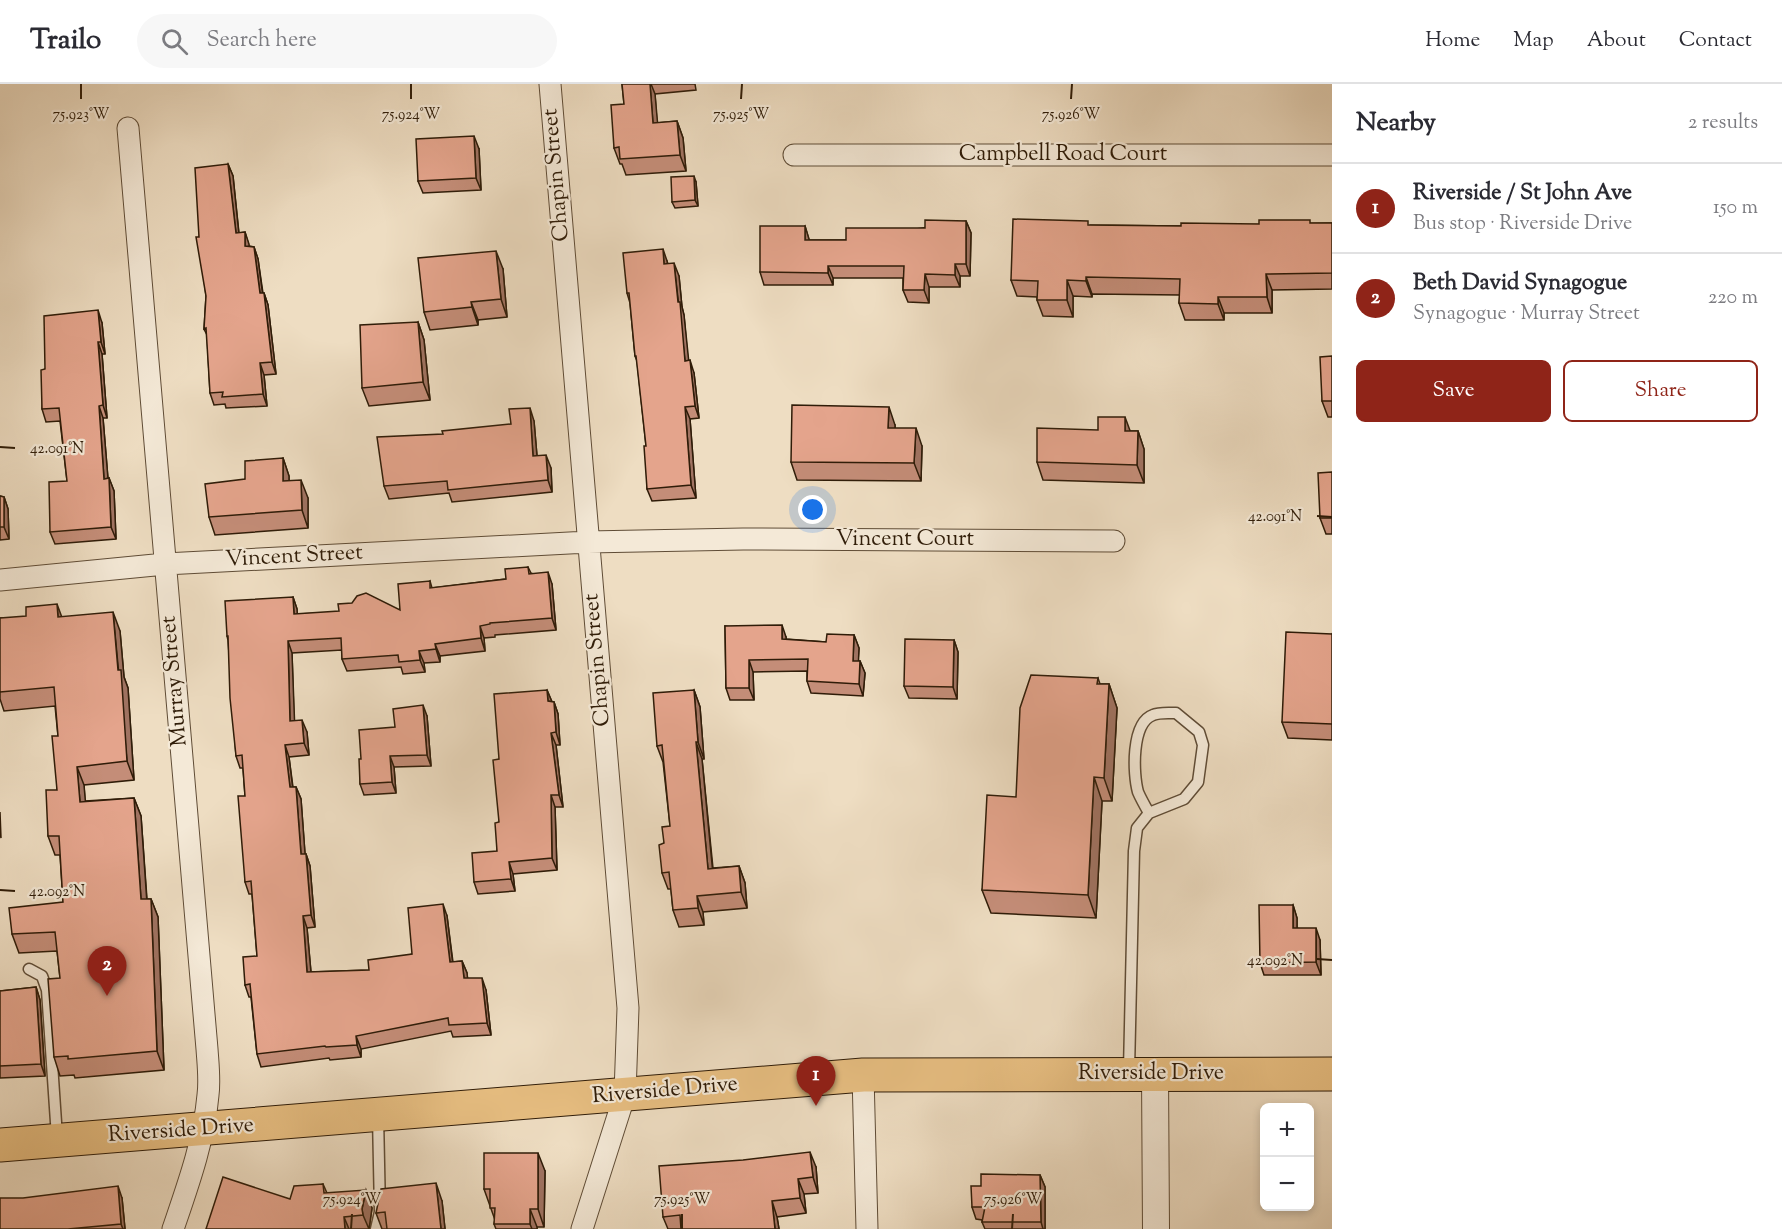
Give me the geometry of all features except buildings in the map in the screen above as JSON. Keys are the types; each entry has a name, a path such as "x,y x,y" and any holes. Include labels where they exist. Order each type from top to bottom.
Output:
{"main road":[{"name":"Riverside Drive","path":"0,1145 863,1075 1332,1074"}],"street":[{"name":"Chapin Street","path":"550,84 628,1008 625,1094 582,1229"},
{"name":"Murray Street","path":"128,128 209,1093 194,1167 173,1229"},
{"name":"Campbell Road Court","path":"794,155 1332,155"},
{"name":"Vincent Court","path":"588,542 743,539 1114,541"},
{"name":"Vincent Street","path":"0,580 165,564 588,542"},
{"path":"1142,1074 1156,1229"},
{"path":"863,1075 867,1229"}],"lane":[{"path":"1142,1074 1134,851 1137,828 1149,813 1184,799 1198,783 1203,745 1199,732 1176,713 1154,714 1144,721 1138,735 1135,774 1139,793 1149,813"},
{"path":"29,969 42,976 47,990 58,1141"},
{"path":"376,1229 380,1212 378,1116"}],"place":[{"name":"Beth David Synagogue","path":"107,996"},
{"name":"Riverside / St John Ave","path":"816,1106"}]}
